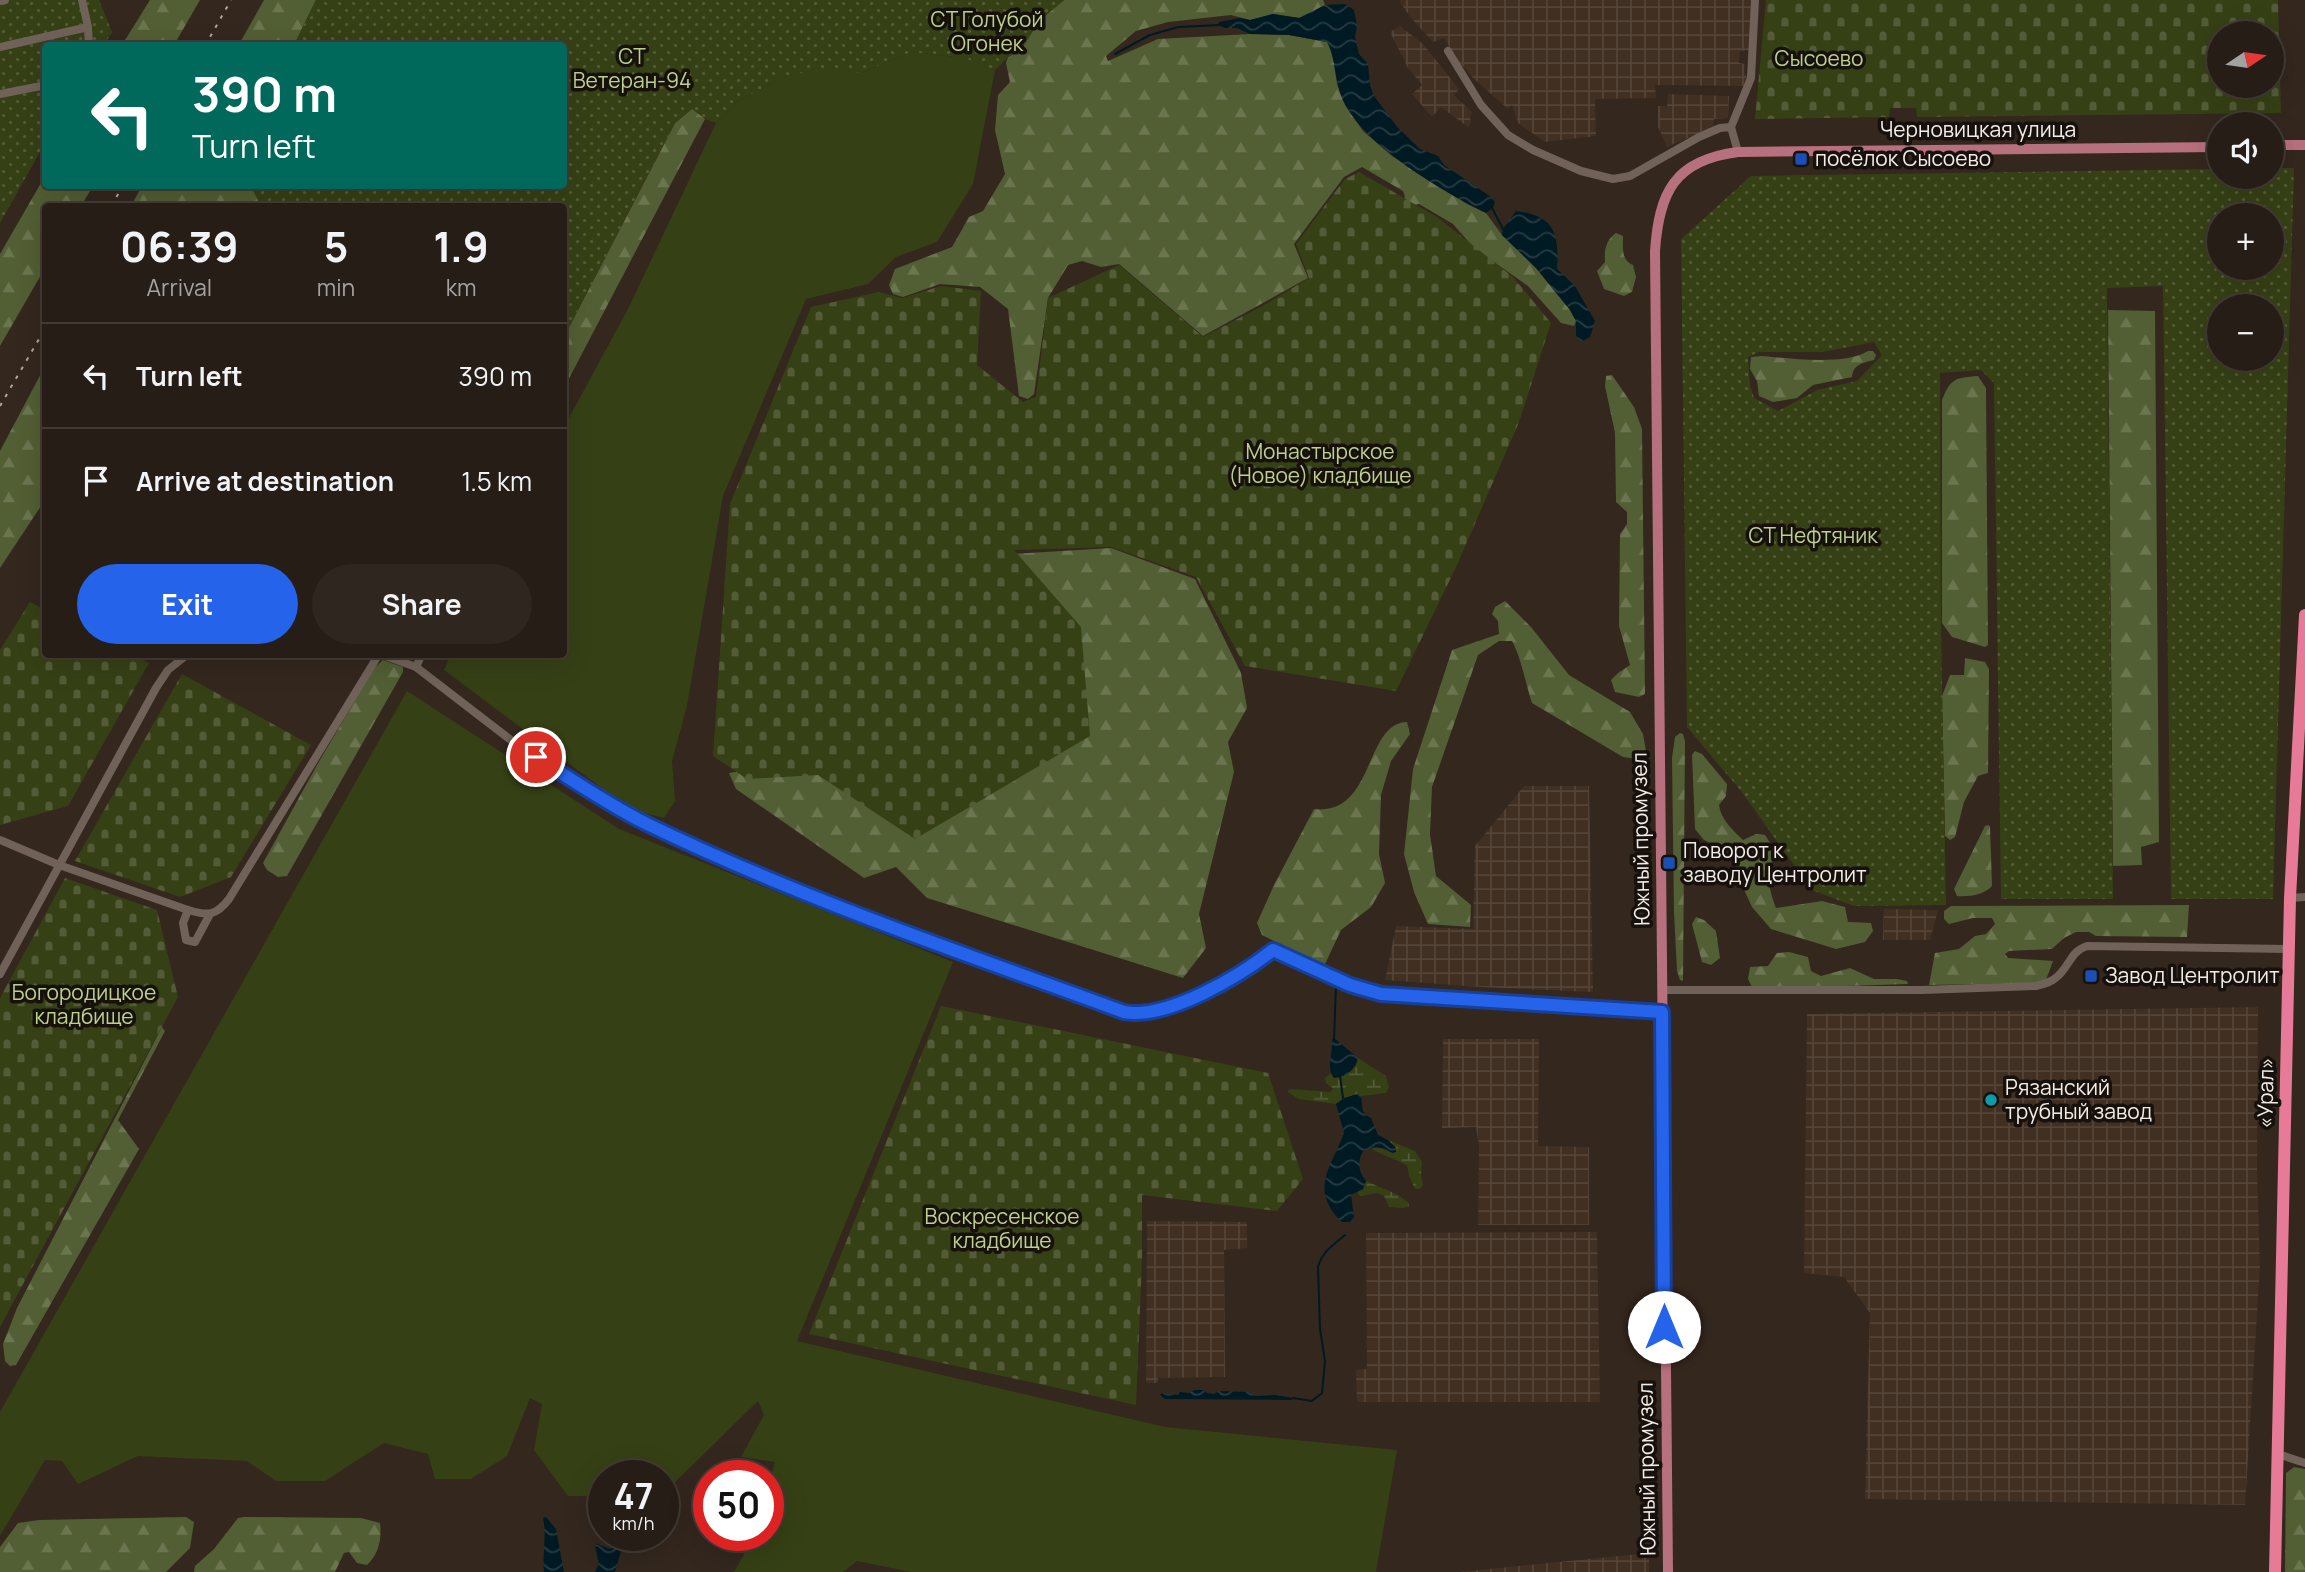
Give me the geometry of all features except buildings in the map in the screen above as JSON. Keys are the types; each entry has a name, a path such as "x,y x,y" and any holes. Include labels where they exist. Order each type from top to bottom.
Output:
{"highway":[{"name":"«Урал»","path":"2275,1572 2290,898 2305,615"}],"main road":[{"path":"2284,145 2305,145"},
{"name":"Черновицкая улица","path":"1738,152 2207,147"},
{"name":"Южный промузел","path":"1668,1572 1655,251 1657,226 1664,199 1681,176 1690,168 1709,159 1738,152"}],"street":[{"path":"0,1 5,0"},
{"path":"82,0 89,42"},
{"path":"1738,152 1731,127 1751,78 1755,0"},
{"path":"0,47 88,27"},
{"path":"1448,51 1481,105 1508,135 1533,150 1581,171 1614,179 1630,176 1699,137 1720,128 1731,127"},
{"path":"0,94 42,86"},
{"path":"0,974 156,688 168,670 183,658"},
{"path":"188,910 183,923 186,940 195,942 210,914 222,908 229,899 378,658"},
{"path":"391,658 416,667 516,744 644,822 803,894 1124,1012 1153,1012 1178,1004 1247,970 1273,950 1350,985 1381,994 1662,1012"},
{"path":"416,667 420,658"},
{"path":"0,840 59,865 188,910 210,914"},
{"path":"2290,898 2305,897"},
{"path":"1662,990 1922,990 2036,986 2050,982 2061,974 2078,949 2087,946 2289,949"},
{"path":"2278,1454 2305,1463"}],"shaded area":[{"path":"1399,0 1751,0 1749,50 1740,51 1739,63 1745,64 1746,81 1744,86 1655,85 1656,98 1595,99 1596,136 1545,142 1518,123 1512,105 1508,109 1470,75 1458,62 1444,38 1433,42 1410,17"},
{"path":"1400,26 1423,44 1459,89 1454,95 1473,113 1468,127 1441,107 1432,117 1412,94 1422,85 1408,68 1390,32"},
{"path":"1668,94 1729,96 1728,118 1714,119 1713,127 1667,147 1658,127 1658,106 1667,106"},
{"path":"1524,786 1589,786 1593,992 1385,980 1396,926 1473,929 1475,846"},
{"path":"1884,909 1938,910 1930,940 1883,940"},
{"path":"2258,1007 2257,1172 2260,1266 2245,1505 1865,1499 1870,1313 1844,1277 1804,1273 1807,1014"},
{"path":"1443,1039 1539,1039 1538,1146 1589,1147 1589,1225 1478,1225 1479,1146 1476,1127 1442,1128"},
{"path":"1147,1221 1247,1222 1247,1248 1224,1250 1225,1377 1158,1378 1158,1383 1146,1383"},
{"path":"1597,1232 1600,1402 1357,1402 1356,1370 1367,1369 1366,1233"},
{"path":"1649,1553 1649,1572 1460,1572"}],"green space":[{"path":"0,0 99,0 112,32 106,42 42,42 42,148 0,223"},
{"path":"150,0 200,0 176,42 124,42"},
{"path":"264,0 316,0 295,42 240,42"},
{"name":"СТ Ветеран-94","path":"316,0 1064,0 1039,21 1021,50 1008,57 995,70 965,58 911,52 861,73 819,68 780,79 737,102 716,123 692,109 675,123 567,331 567,203 260,203 252,189 567,189 567,42 295,42"},
{"path":"1064,0 1323,0 1325,5 1300,18 1273,14 1250,20 1231,15 1168,22 1136,31 1106,56 1108,61 1158,39 1250,34 1289,35 1327,42 1332,50 1337,84 1345,105 1363,131 1392,156 1467,204 1486,213 1502,235 1536,268 1570,310 1576,321 1574,326 1561,323 1528,286 1474,248 1453,224 1419,204 1391,209 1405,197 1403,191 1362,167 1344,177 1294,244 1308,278 1203,336 1119,264 1101,267 1082,261 1068,265 1048,298 1034,394 1028,399 1019,396 1008,309 980,287 940,284 903,297 893,294 889,285 895,269 952,247 969,217 983,211 1005,174 995,130 998,95 1010,82 1006,63 1008,57 1021,50 1039,21"},
{"name":"Сысоево","path":"1766,0 2278,0 2279,21 2207,21 2207,98 2281,98 2281,112 1917,117 1916,108 1890,108 1889,117 1755,119"},
{"path":"911,52 965,58 995,70 973,184 937,242 896,257 868,284 806,299 723,496 687,706 672,761 675,801 664,818 631,810 444,670 450,658 567,658 567,421 629,307 716,123 737,102 780,79 819,67 861,73"},
{"path":"693,108 705,119 567,382 567,331 675,123"},
{"name":"СТ Нефтяник","path":"2284,168 2294,168 2273,899 2171,899 2163,286 2107,288 2113,899 2001,899 1994,383 1981,370 1940,373 1946,905 1854,906 1812,890 1741,791 1687,727 1681,239 1751,176 2207,169 2207,189 2284,189","holes":["1874,342 1882,355 1857,381 1817,390 1778,411 1754,398 1748,357 1759,352 1823,352"]},
{"name":"Монастырское (Новое) кладбище","path":"1359,172 1437,217 1513,277 1551,323 1519,422 1458,563 1396,691 1245,666 1196,577 1111,547 1014,550 1081,627 1090,736 915,839 818,775 747,779 713,756 730,504 811,307 879,292 902,298 941,286 981,291 977,365 1023,402 1036,397 1048,298 1119,265 1203,337 1309,278 1296,244 1345,179"},
{"path":"42,181 42,189 91,189 83,203 42,203 42,273 0,346 0,254"},
{"path":"140,189 252,189 260,203 199,203 133,203"},
{"path":"1616,233 1623,236 1625,257 1633,265 1636,277 1632,292 1624,296 1604,289 1597,271 1605,262 1608,242"},
{"path":"2108,310 2155,311 2159,842 2141,847 2142,865 2113,866"},
{"path":"1873,351 1876,355 1874,360 1856,367 1852,377 1813,385 1797,398 1773,402 1759,396 1757,381 1750,369 1751,357 1831,360 1858,356"},
{"path":"42,372 42,505 0,568 0,451"},
{"path":"1612,375 1634,407 1642,429 1645,694 1639,697 1615,692 1611,680 1630,665 1619,626 1620,534 1627,524 1627,512 1616,502 1615,433 1605,386 1606,376"},
{"path":"1978,376 1986,388 1988,645 1985,647 1952,637 1942,623 1942,400 1955,380"},
{"path":"1111,548 1195,579 1241,673 1247,708 1228,742 1234,772 1199,914 1206,948 1183,978 927,898 896,867 864,878 736,789 729,773 766,766 1013,554"},
{"path":"1505,601 1531,627 1569,675 1630,712 1643,734 1647,757 1643,760 1623,757 1532,703 1512,641 1499,641 1478,655 1432,787 1430,834 1436,876 1471,905 1470,927 1428,924 1414,892 1404,854 1413,769 1452,650 1499,634 1498,621 1492,614 1495,607"},
{"path":"30,602 42,608 42,658 138,658 149,663 68,806 0,825 0,650"},
{"path":"1965,658 1985,662 1989,669 1988,773 1978,776 1964,802 1955,837 1950,840 1945,836 1942,696 1950,675 1964,675"},
{"path":"383,660 403,667 403,672 287,876 278,877 267,870 263,863 374,668"},
{"path":"182,674 311,745 231,877 180,897 75,861"},
{"path":"407,691 619,829 953,962 797,1341 1165,1427 1397,1450 1376,1572 911,1572 857,1561 843,1572 734,1572 746,1551 784,1551 784,1460 741,1457 764,1415 758,1401 698,1460 693,1460 693,1465 679,1478 679,1460 588,1460 588,1496 568,1496 534,1450 542,1404 530,1398 507,1456 471,1479 435,1479 428,1454 384,1443 325,1481 276,1481 247,1461 138,1456 78,1484 62,1461 45,1460 0,1536 0,1412"},
{"path":"1407,722 1410,734 1391,761 1381,795 1379,854 1385,883 1371,907 1341,930 1325,964 1262,935 1257,923 1314,809 1334,807 1348,798 1359,785 1383,737 1393,726"},
{"path":"1680,733 1685,741 1683,981 1677,971 1674,912 1672,758 1675,737"},
{"path":"1695,751 1702,754 1727,784 1726,796 1719,805 1728,824 1743,840 1756,834 1765,835 1776,852 1769,880 1776,908 1822,901 1845,907 1848,922 1871,923 1873,931 1865,942 1836,949 1771,929 1752,907 1726,850 1704,840 1695,829 1692,755"},
{"path":"1989,825 1992,886 1976,895 1957,896 1954,889 1985,826"},
{"name":"Богородицкое кладбище","path":"65,878 157,910 178,997 0,1327 0,998"},
{"path":"2189,905 2187,937 2096,936 2089,932 2076,932 2052,949 2009,951 2005,954 2008,958 2053,961 2046,980 2038,983 1929,985 1935,953 1959,949 1975,936 1986,934 1995,924 1992,918 1973,918 1949,924 1944,919 1944,911 1951,906"},
{"path":"1696,917 1704,920 1716,931 1720,958 1711,965 1702,962 1692,924"},
{"path":"1789,952 1808,957 1811,971 1821,976 1850,968 1874,979 1897,979 1907,981 1908,984 1753,989 1748,979 1750,967 1768,966 1777,953"},
{"name":"Воскресенское кладбище","path":"941,1006 1268,1073 1303,1179 1277,1211 1142,1195 1136,1405 809,1334"},
{"path":"162,1027 165,1031 118,1120 139,1149 16,1365 10,1366 5,1361 3,1344 17,1308"},
{"path":"1358,1058 1386,1076 1389,1087 1386,1093 1361,1096 1358,1094 1344,1098 1336,1104 1298,1099 1288,1092 1292,1089 1330,1092 1333,1089 1326,1083 1325,1078 1331,1073 1334,1077 1356,1065"},
{"path":"1388,1140 1415,1151 1422,1162 1423,1185 1420,1189 1415,1189 1407,1165 1373,1150 1373,1146 1381,1146 1393,1153 1396,1148"},
{"path":"1366,1181 1396,1194 1408,1202 1409,1206 1389,1207 1384,1196 1377,1193 1361,1196 1358,1191 1363,1189"},
{"path":"2294,1467 2305,1469 2305,1572 2285,1572 2286,1473"},
{"path":"186,1517 194,1522 190,1548 166,1572 0,1572 0,1547 18,1523 39,1520"},
{"path":"238,1518 361,1518 380,1523 380,1540 377,1551 367,1565 357,1563 349,1552 344,1553 335,1572 194,1572 195,1566 214,1549"}],"water":[{"path":"1345,4 1354,10 1357,26 1355,37 1359,54 1368,64 1374,96 1398,128 1420,149 1438,156 1444,165 1491,197 1495,202 1493,208 1486,213 1428,180 1370,136 1341,96 1327,42 1289,35 1250,34 1237,28 1218,25 1219,22 1240,18 1250,20 1273,14 1299,18 1325,5"},
{"path":"1516,211 1539,217 1552,228 1557,245 1557,269 1575,286 1595,321 1590,337 1581,342 1576,336 1576,321 1570,310 1536,268 1502,235 1503,229"},
{"path":"1334,1038 1358,1058 1350,1072 1334,1078 1330,1065"},
{"path":"1358,1094 1378,1135 1388,1140 1396,1148 1396,1152 1378,1148 1363,1151 1359,1166 1366,1181 1363,1189 1351,1195 1354,1217 1350,1222 1342,1222 1327,1199 1326,1178 1344,1133 1336,1104 1344,1098"},
{"path":"1195,1390 1214,1394 1219,1391 1248,1392 1256,1396 1293,1398 1165,1399 1160,1395 1178,1395 1180,1392 1189,1393"},
{"path":"546,1517 556,1529 564,1572 544,1572 543,1518"},
{"path":"596,1551 621,1551 615,1572 595,1572 599,1564"}],"waterway":[{"path":"1115,54 1150,35 1178,27 1220,25"},
{"path":"1492,208 1503,229"},
{"path":"1334,1039 1336,985"},
{"path":"1340,1076 1343,1098"},
{"path":"1293,1398 1312,1401 1322,1393 1325,1361 1320,1329 1318,1267 1325,1253 1345,1235"}],"railway":[{"path":"207,42 231,0"},
{"path":"113,203 121,189"},
{"path":"0,406 42,334"}],"place":[{"name":"посёлок Сысоево","path":"1801,159"},
{"name":"Поворот к заводу Центролит","path":"1669,863"},
{"name":"Завод Центролит","path":"2091,976"},
{"name":"Рязанский трубный завод","path":"1991,1100"}],"route":[{"path":"536,757 644,822 803,894 1124,1012 1153,1012 1178,1004 1247,970 1273,950 1350,985 1381,994 1662,1012 1664,1327"}],"park label":[{"name":"СТ Голубой Огонек","path":"987,32"}]}
